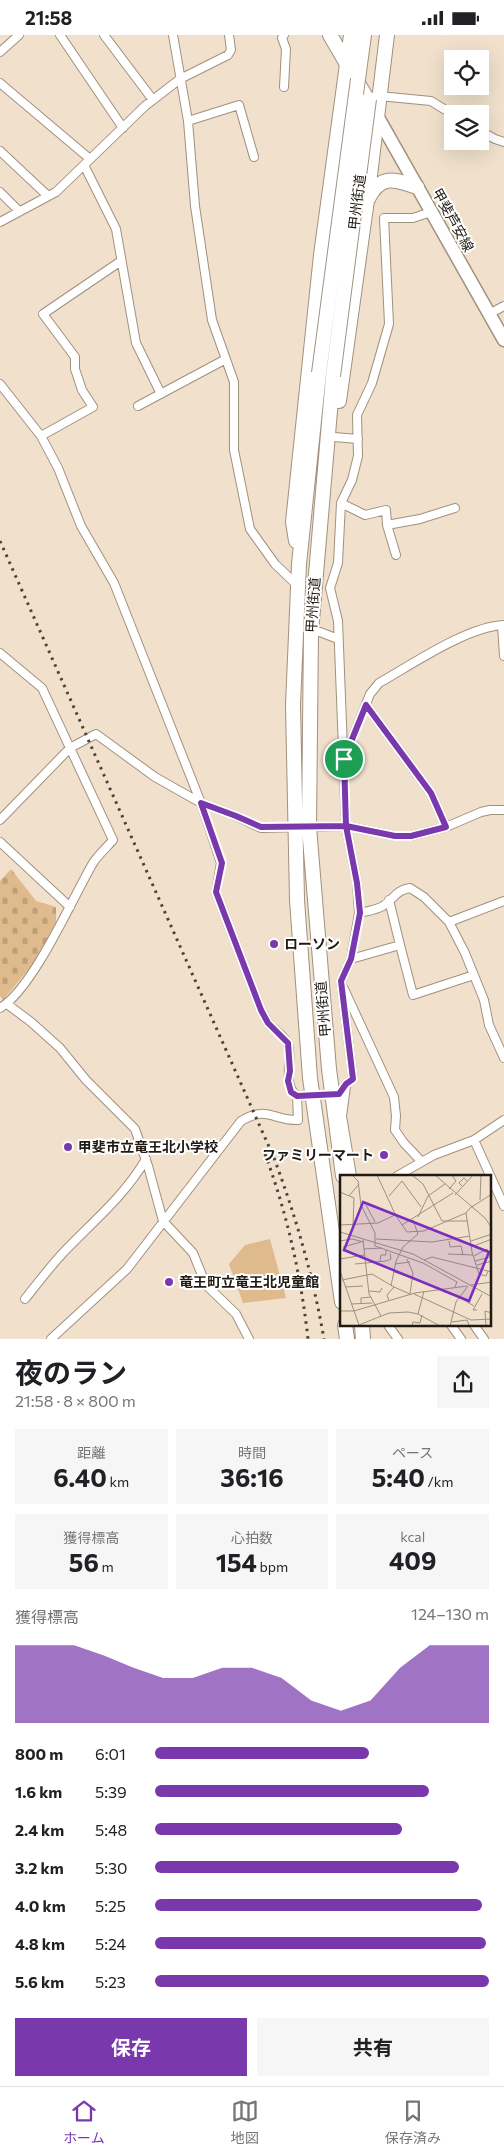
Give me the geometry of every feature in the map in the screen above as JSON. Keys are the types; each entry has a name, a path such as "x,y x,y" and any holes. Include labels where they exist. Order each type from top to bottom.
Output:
{"highway":[{"path":"330,35 376,114"},
{"name":"甲州街道","path":"299,563 293,522 319,274 350,35"},
{"name":"甲州街道","path":"343,1175 328,1069 302,827 293,705 299,563 318,373 364,35"},
{"name":"甲州街道","path":"340,1288 313,1097 297,901 313,594 333,376 378,35"},
{"path":"313,594 325,550 334,437 367,200 387,35"},
{"path":"367,200 372,190 384,181 401,181 417,187"},
{"path":"345,1326 347,1339"},
{"path":"362,1326 363,1339"}],"main road":[{"name":"甲斐芦安線","path":"376,114 504,340"}],"street":[{"path":"0,52 19,35"},
{"path":"60,35 123,128"},
{"path":"104,35 153,100"},
{"path":"173,35 188,121 195,206 212,320 234,382 234,450 250,529 275,564 298,586"},
{"path":"0,223 56,192 153,100 180,79 228,55 231,50 229,35"},
{"path":"284,35 282,38 286,49 284,87"},
{"path":"0,83 87,162 116,229 136,343 161,394"},
{"path":"379,96 431,101 444,109"},
{"path":"188,121 239,105 254,157"},
{"path":"489,136 504,142"},
{"path":"0,151 48,196"},
{"path":"0,193 20,211"},
{"path":"0,384 41,436 58,468 81,526 114,583 201,803 222,863 216,892 261,1010 268,1023 288,1043 290,1071 288,1081 291,1092 297,1096 313,1097 339,1094 346,1084 353,1079 341,984 351,959 360,913 357,883 346,826 338,621 330,588 338,563 341,503 352,480 358,456 357,415 372,383 388,324 384,218 413,218 431,212"},
{"path":"41,436 93,407 82,389 75,369 76,357 43,314 122,261"},
{"path":"489,314 504,306"},
{"path":"138,406 226,359"},
{"path":"334,437 358,439"},
{"path":"341,503 365,515 386,509 387,525 396,555"},
{"path":"387,525 420,519 456,508"},
{"path":"344,759 370,694 379,683 461,638 495,625 503,625 504,656"},
{"path":"311,632 320,632 338,639"},
{"path":"0,653 42,688 113,840 94,861 35,968 16,995 3,1006 32,1021 60,1048 86,1080 135,1129 146,1159 163,1221 193,1253 206,1285 236,1314 249,1339"},
{"path":"366,705 431,793 446,827"},
{"path":"0,820 70,748 96,734 155,777 201,803 261,827 346,826 395,836 411,836 446,827 490,809 504,810"},
{"path":"0,842 70,907"},
{"path":"360,913 376,910 400,890 410,888 424,897 449,922 474,975 484,1000 489,1025 504,1058"},
{"path":"389,900 413,995 474,975"},
{"path":"449,922 504,901"},
{"path":"351,959 400,945"},
{"path":"341,984 394,1097 395,1130 404,1143 422,1161"},
{"path":"346,1084 342,1115 352,1175"},
{"path":"51,1339 127,1269 241,1121 250,1115 267,1113 290,1120 298,1120 297,1096"},
{"path":"399,1175 422,1161 474,1140 504,1120"},
{"path":"474,1140 490,1175"},
{"path":"25,1299 61,1255 111,1206 136,1177 146,1159"},
{"path":"492,1180 504,1206"},
{"path":"389,1326 398,1339"},
{"path":"452,1326 461,1339"},
{"path":"475,1326 484,1339"}],"green space":[{"path":"11,869 36,901 56,907 56,925 33,964 3,1000 0,996 0,881"},
{"path":"270,1239 286,1298 243,1303 229,1264 245,1245"}],"railway":[{"path":"0,541 274,1158 290,1202 303,1247 315,1292 324,1339"},
{"path":"265,1154 280,1199 292,1245 308,1339"}],"place":[{"name":"ローソン","path":"274,944"},
{"name":"甲斐市立竜王北小学校","path":"68,1147"},
{"name":"ファミリーマート","path":"384,1155"},
{"name":"竜王町立竜王北児童館","path":"169,1282"}],"route":[{"path":"344,759 346,826 261,827 201,803 222,863 216,892 261,1010 268,1023 288,1043 290,1071 288,1081 291,1092 297,1096 313,1097 339,1094 346,1084 353,1079 341,981 351,959 360,913 357,883 346,826 395,836 411,836 446,827 431,793 366,705 344,759"}]}
